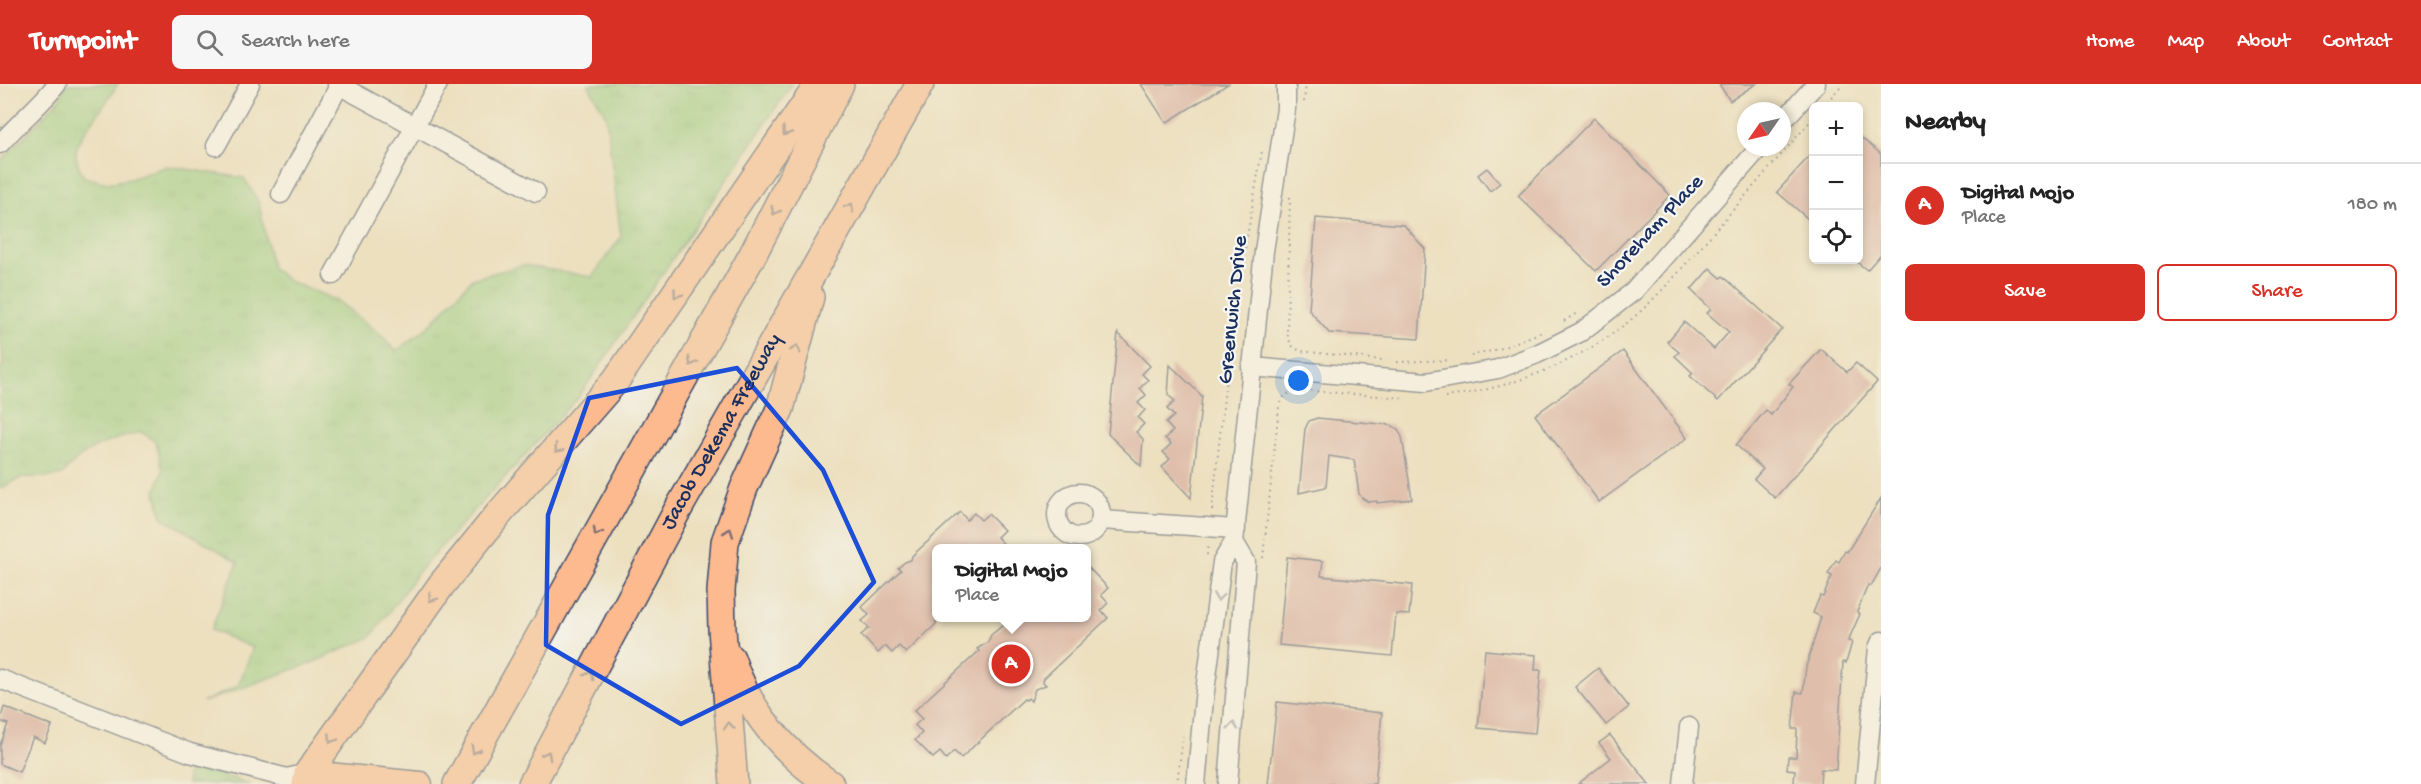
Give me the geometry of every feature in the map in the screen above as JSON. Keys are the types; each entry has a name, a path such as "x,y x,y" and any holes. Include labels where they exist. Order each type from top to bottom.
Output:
{"highway":[{"path":"307,779 442,584 498,515 616,380 819,84"},
{"path":"457,784 752,256 840,84"},
{"name":"Jacob Dekema Freeway","path":"532,784 676,513 920,84"},
{"path":"734,784 722,629 721,591 725,542 744,488 780,409 821,258"},
{"path":"722,629 736,673 753,706 777,740 809,770 830,784"}],"main road":[{"path":"307,779 420,784"}],"street":[{"path":"0,144 57,84"},
{"path":"216,146 249,84"},
{"path":"281,194 339,84 536,192"},
{"path":"333,274 438,84"},
{"name":"Greenwich Drive","path":"1196,784 1204,699 1222,562 1235,536 1264,251 1286,109 1286,84"},
{"path":"1791,112 1816,84"},
{"name":"Shoreham Place","path":"1251,367 1426,382 1498,369 1537,354 1581,332 1634,291 1752,156"},
{"path":"1101,520 1210,527 1235,536"},
{"name":"Greenwich Drive","path":"1227,784 1246,562 1235,536"},
{"path":"1865,784 1874,764 1878,648 1881,641"},
{"path":"0,679 190,753 287,778 307,779"},
{"path":"1683,784 1689,727"}],"path":[{"path":"1304,102 1306,84"},
{"path":"1827,102 1843,84"},
{"path":"1438,397 1496,388 1531,377 1574,358 1629,321 1672,281 1809,123"},
{"path":"1206,564 1232,323 1263,142"},
{"path":"1290,197 1287,333 1291,345 1300,351 1382,360"},
{"path":"1557,325 1578,313"},
{"path":"1464,357 1499,349 1546,330"},
{"path":"1394,362 1455,359"},
{"path":"1262,565 1279,407 1285,395 1298,390 1406,398"},
{"path":"1177,784 1183,734"}],"highlighted area":[{"path":"737,368 823,470 874,582 799,666 681,724 546,645 548,515 589,398"}],"green space":[{"path":"67,84 118,84 77,146 77,160 84,177 107,183 130,179 167,166 244,178 259,203 272,268 291,282 336,300 379,333 396,351 428,327 472,279 523,265 592,277 621,237 606,116 588,84 792,84 579,396 418,572 371,637 314,662 203,702 238,686 253,648 211,630 238,562 162,517 156,492 163,470 156,442 141,432 97,446 70,465 62,475 22,477 0,489 0,369 3,365 0,341 0,162 57,102"},
{"path":"187,764 250,784 187,784"}],"building":[{"path":"1141,84 1228,84 1166,123"},
{"path":"1719,84 1756,84 1730,101"},
{"path":"1594,118 1670,195 1596,271 1518,196"},
{"path":"1863,139 1881,154 1881,254 1867,270 1859,264 1863,264"},
{"path":"1809,157 1809,220 1777,192"},
{"path":"1487,168 1500,183 1490,191 1478,175"},
{"path":"1316,218 1404,225 1425,249 1419,339 1329,333 1309,310"},
{"path":"1710,268 1721,278 1723,276 1782,329 1718,401 1690,376 1693,373 1675,356 1679,352 1667,342 1684,322 1714,349 1729,332 1707,313 1711,309 1691,290"},
{"path":"1118,333 1150,366 1142,374 1148,380 1140,388 1146,395 1138,403 1145,410 1138,418 1144,424 1136,432 1143,439 1141,466 1108,434"},
{"path":"1821,349 1847,372 1856,363 1877,382 1775,498 1754,479 1763,469 1736,445 1766,410 1771,415 1793,387 1789,384"},
{"path":"1623,351 1687,438 1599,502 1535,415"},
{"path":"1170,365 1202,396 1191,498 1162,467 1170,459 1163,452 1171,444 1165,438 1173,431 1166,423 1174,416 1167,409 1175,401 1168,395"},
{"path":"1317,418 1391,425 1398,429 1402,437 1412,499 1377,503 1377,501 1369,502 1363,499 1359,494 1354,460 1329,456 1326,487 1299,493 1305,429 1309,421"},
{"path":"1881,498 1881,568 1871,586 1868,585 1857,612 1860,614 1848,641 1852,642 1846,663 1843,662 1836,770 1821,769 1820,784 1794,783 1795,770 1787,769 1788,757 1796,757 1797,729 1792,729 1796,692 1803,693 1806,667 1821,617 1813,613 1820,596 1823,597 1832,576 1828,574 1836,560 1839,562 1845,551 1847,552"},
{"path":"960,512 967,520 974,513 981,520 988,514 1004,530 997,537 1003,544 932,544 932,622 936,624 906,653 899,646 892,653 885,646 878,653 861,635 869,628 862,621 869,615 862,607 901,570 898,568 911,560 912,556"},
{"path":"1287,557 1323,561 1321,576 1412,585 1409,615 1396,614 1392,656 1279,645"},
{"path":"1091,570 1108,588 1101,595 1108,603 1101,610 1108,618 1044,678 1043,682 1046,685 1035,689 1031,701 1028,698 1024,699 961,758 954,751 946,759 940,752 933,758 915,740 922,733 915,725 922,719 914,711 979,651 977,649 988,642 991,635 1007,622 1091,622"},
{"path":"1485,650 1536,655 1535,670 1541,670 1535,733 1478,728"},
{"path":"1598,668 1629,707 1606,725 1575,687"},
{"path":"1277,702 1382,713 1375,784 1268,784"},
{"path":"4,707 52,726 45,743 33,737 19,772 0,764 0,745 8,724 0,721"},
{"path":"1610,735 1649,784 1578,784 1611,758 1599,743"}],"place":[{"name":"Digital Mojo","path":"1011,664"}]}
